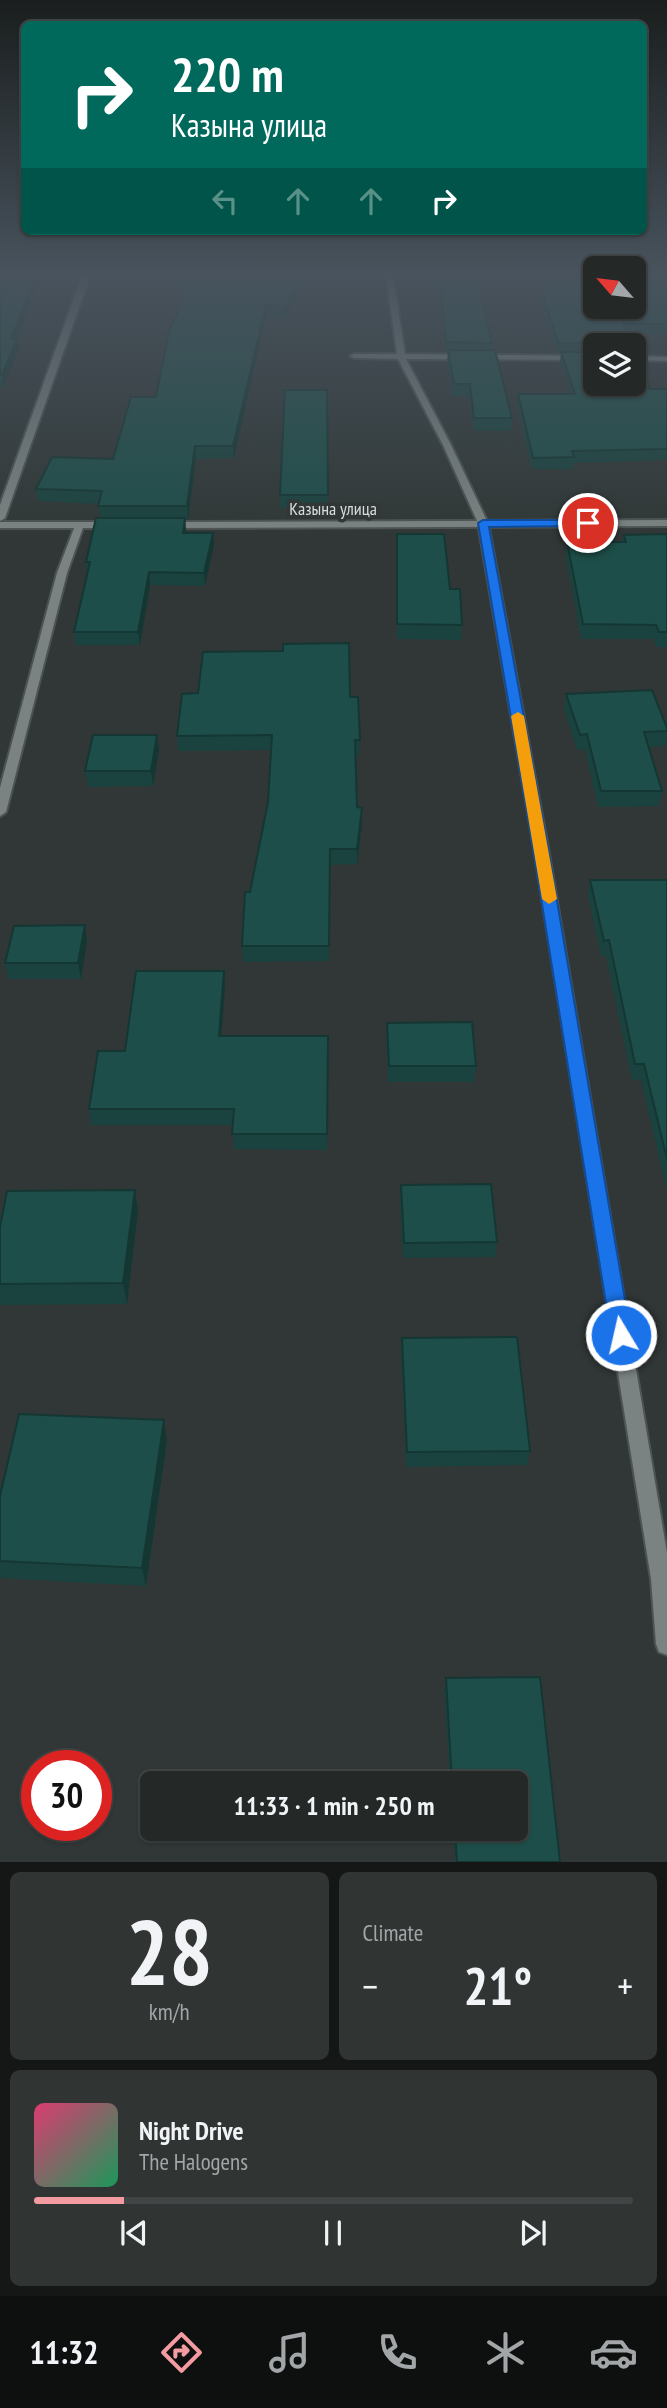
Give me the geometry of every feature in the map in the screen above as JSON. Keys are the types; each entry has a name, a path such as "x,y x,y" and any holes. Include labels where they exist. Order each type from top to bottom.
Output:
{"street":[{"path":"0,518 55,363"},
{"path":"405,363 483,523 564,986 661,1579 667,1644"},
{"name":"Казына улица","path":"162,525 667,523"},
{"path":"0,525 120,525"},
{"path":"0,812 62,573 79,525"}],"building":[{"path":"0,363 7,363 2,375"},
{"path":"163,363 252,363 233,446 195,446 187,506 98,506 102,491 36,489 52,457 113,459 131,397 156,397"},
{"path":"450,363 498,363 512,418 474,418 470,384 454,384"},
{"path":"565,363 583,363 583,396 646,396 646,379 650,389 667,389 667,449 572,451 574,457 533,458 518,394 575,394"},
{"path":"285,390 327,390 328,495 280,495"},
{"path":"96,518 185,518 183,533 213,533 204,573 149,572 138,632 74,632 90,562 86,562"},
{"path":"397,534 444,534 450,589 460,589 462,625 397,624"},
{"path":"667,534 667,632 659,632 656,625 583,624 567,542 626,542 624,535"},
{"path":"349,643 350,697 358,697 360,740 355,740 357,807 362,808 357,849 330,849 329,946 242,946 245,892 250,892 268,802 272,735 177,736 182,694 198,693 203,652 283,651 283,644"},
{"path":"652,690 667,731 644,732 662,791 601,791 587,734 580,735 566,694"},
{"path":"93,735 157,735 151,771 85,771"},
{"path":"590,880 667,880 667,1159 644,1064 635,1064 609,940 604,941"},
{"path":"85,925 78,963 5,963 14,926"},
{"path":"136,971 224,971 219,1036 328,1036 327,1134 232,1134 234,1109 89,1109 98,1051 125,1051"},
{"path":"472,1022 476,1066 389,1066 387,1023"},
{"path":"491,1184 497,1242 404,1243 401,1185"},
{"path":"135,1190 123,1283 0,1284 0,1227 7,1191"},
{"path":"517,1337 530,1451 407,1452 402,1338"},
{"path":"19,1414 164,1420 142,1568 0,1561 0,1496"},
{"path":"540,1677 560,1862 457,1862 456,1841 528,1841 528,1771 451,1771 446,1678"}],"slow traffic":[{"path":"518,716 549,899"}],"route":[{"path":"588,523 483,523 541,848 621,1335"}]}
